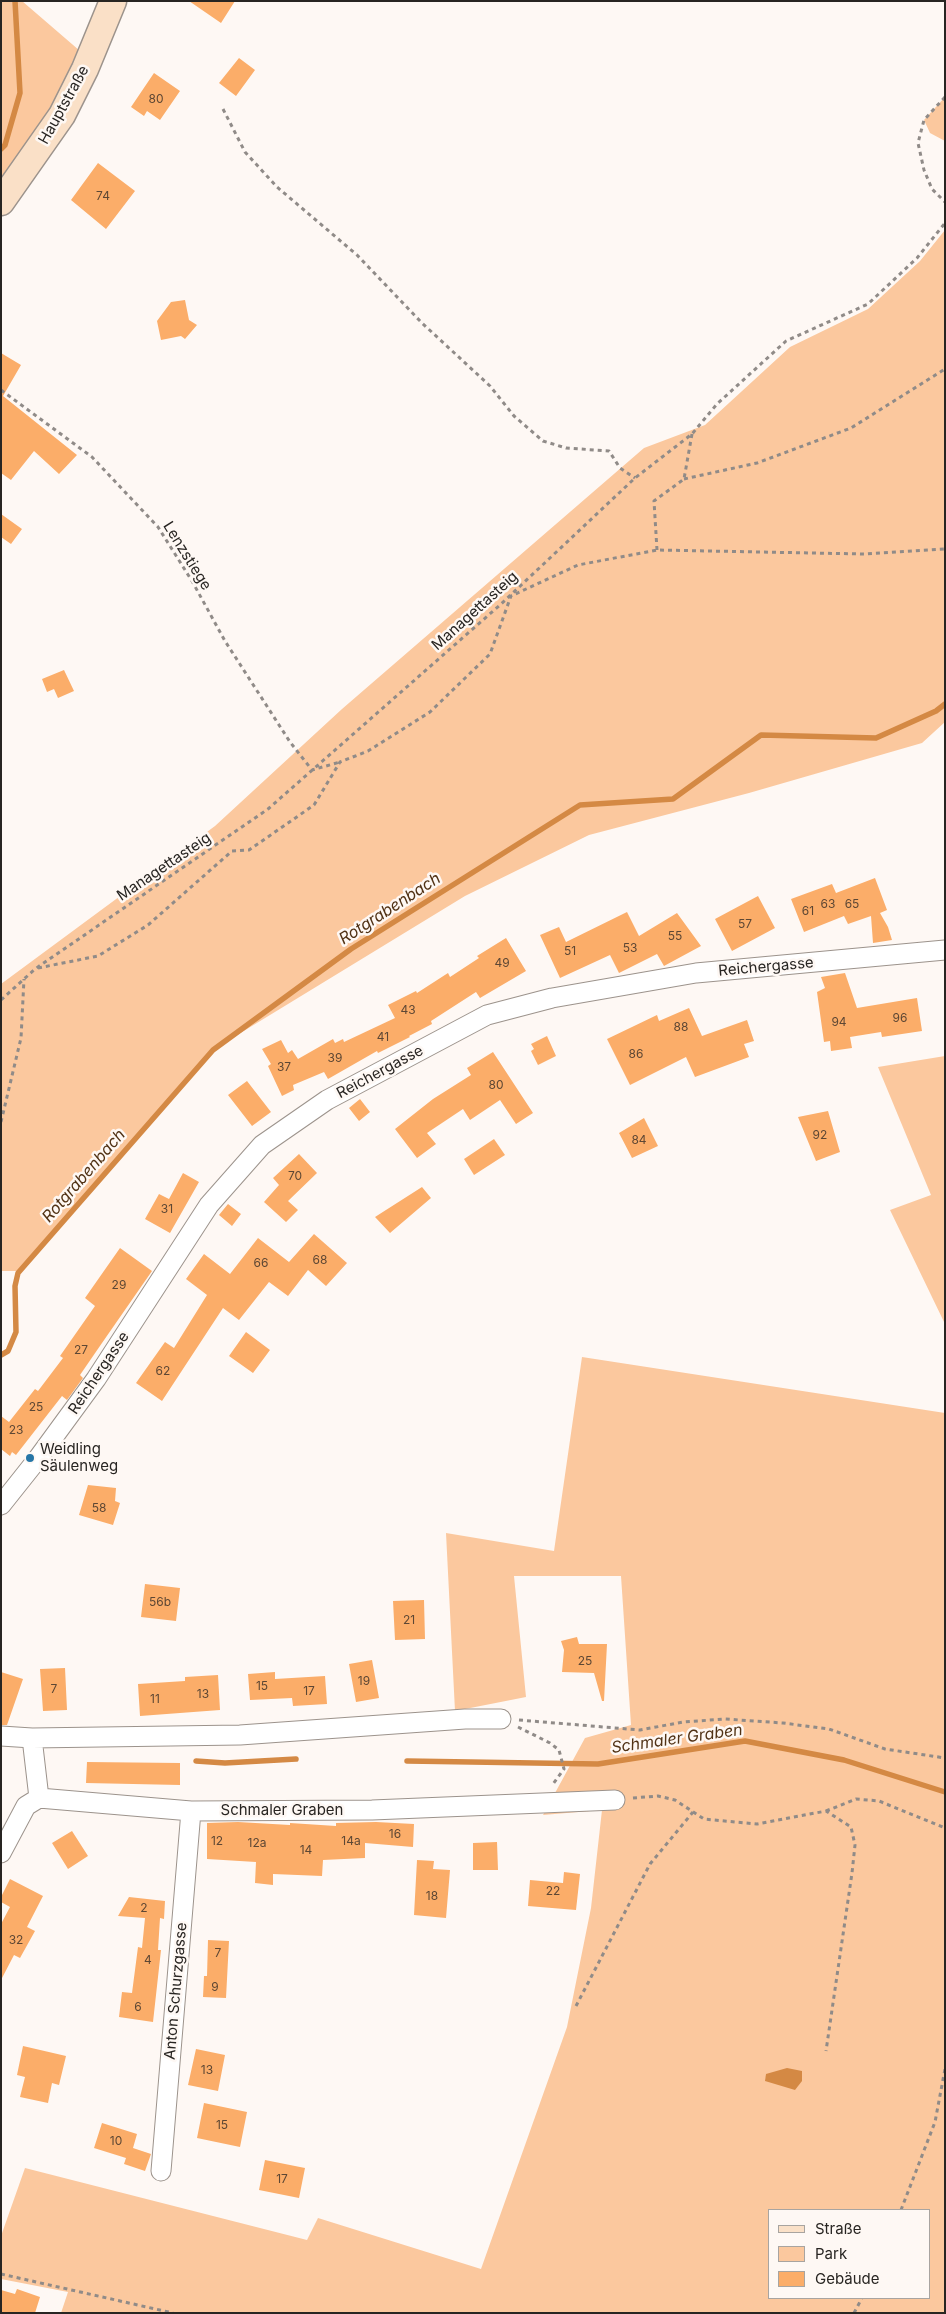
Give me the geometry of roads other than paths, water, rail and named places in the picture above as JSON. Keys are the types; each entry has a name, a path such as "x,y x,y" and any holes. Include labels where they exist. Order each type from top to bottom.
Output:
{"main road":[{"name":"Hauptstraße","path":"1,202 62,115 85,69 114,1"}],"street":[{"name":"Reichergasse","path":"1,1505 96,1379 210,1205 262,1144 327,1100 487,1015 552,998 696,974 945,950"},
{"path":"1,1736 32,1738 240,1735 501,1718"},
{"path":"1,1853 26,1806 39,1798 32,1738"},
{"name":"Schmaler Graben","path":"39,1798 192,1811 372,1810 615,1800"},
{"name":"Anton Schurzgasse","path":"161,2171 192,1811"}],"waterway":[{"path":"1,149 5,145 20,93 15,1"},
{"name":"Rotgrabenbach","path":"1,1355 8,1351 16,1332 15,1286 18,1273 213,1050 351,949 580,805 673,799 761,735 876,738 936,711 945,704"},
{"name":"Schmaler Graben","path":"407,1761 598,1764 745,1741 844,1760 945,1792"},
{"name":"Schmaler Graben","path":"196,1761 225,1763 296,1759"}],"place":[{"name":"Weidling Säulenweg","path":"30,1458"}]}
